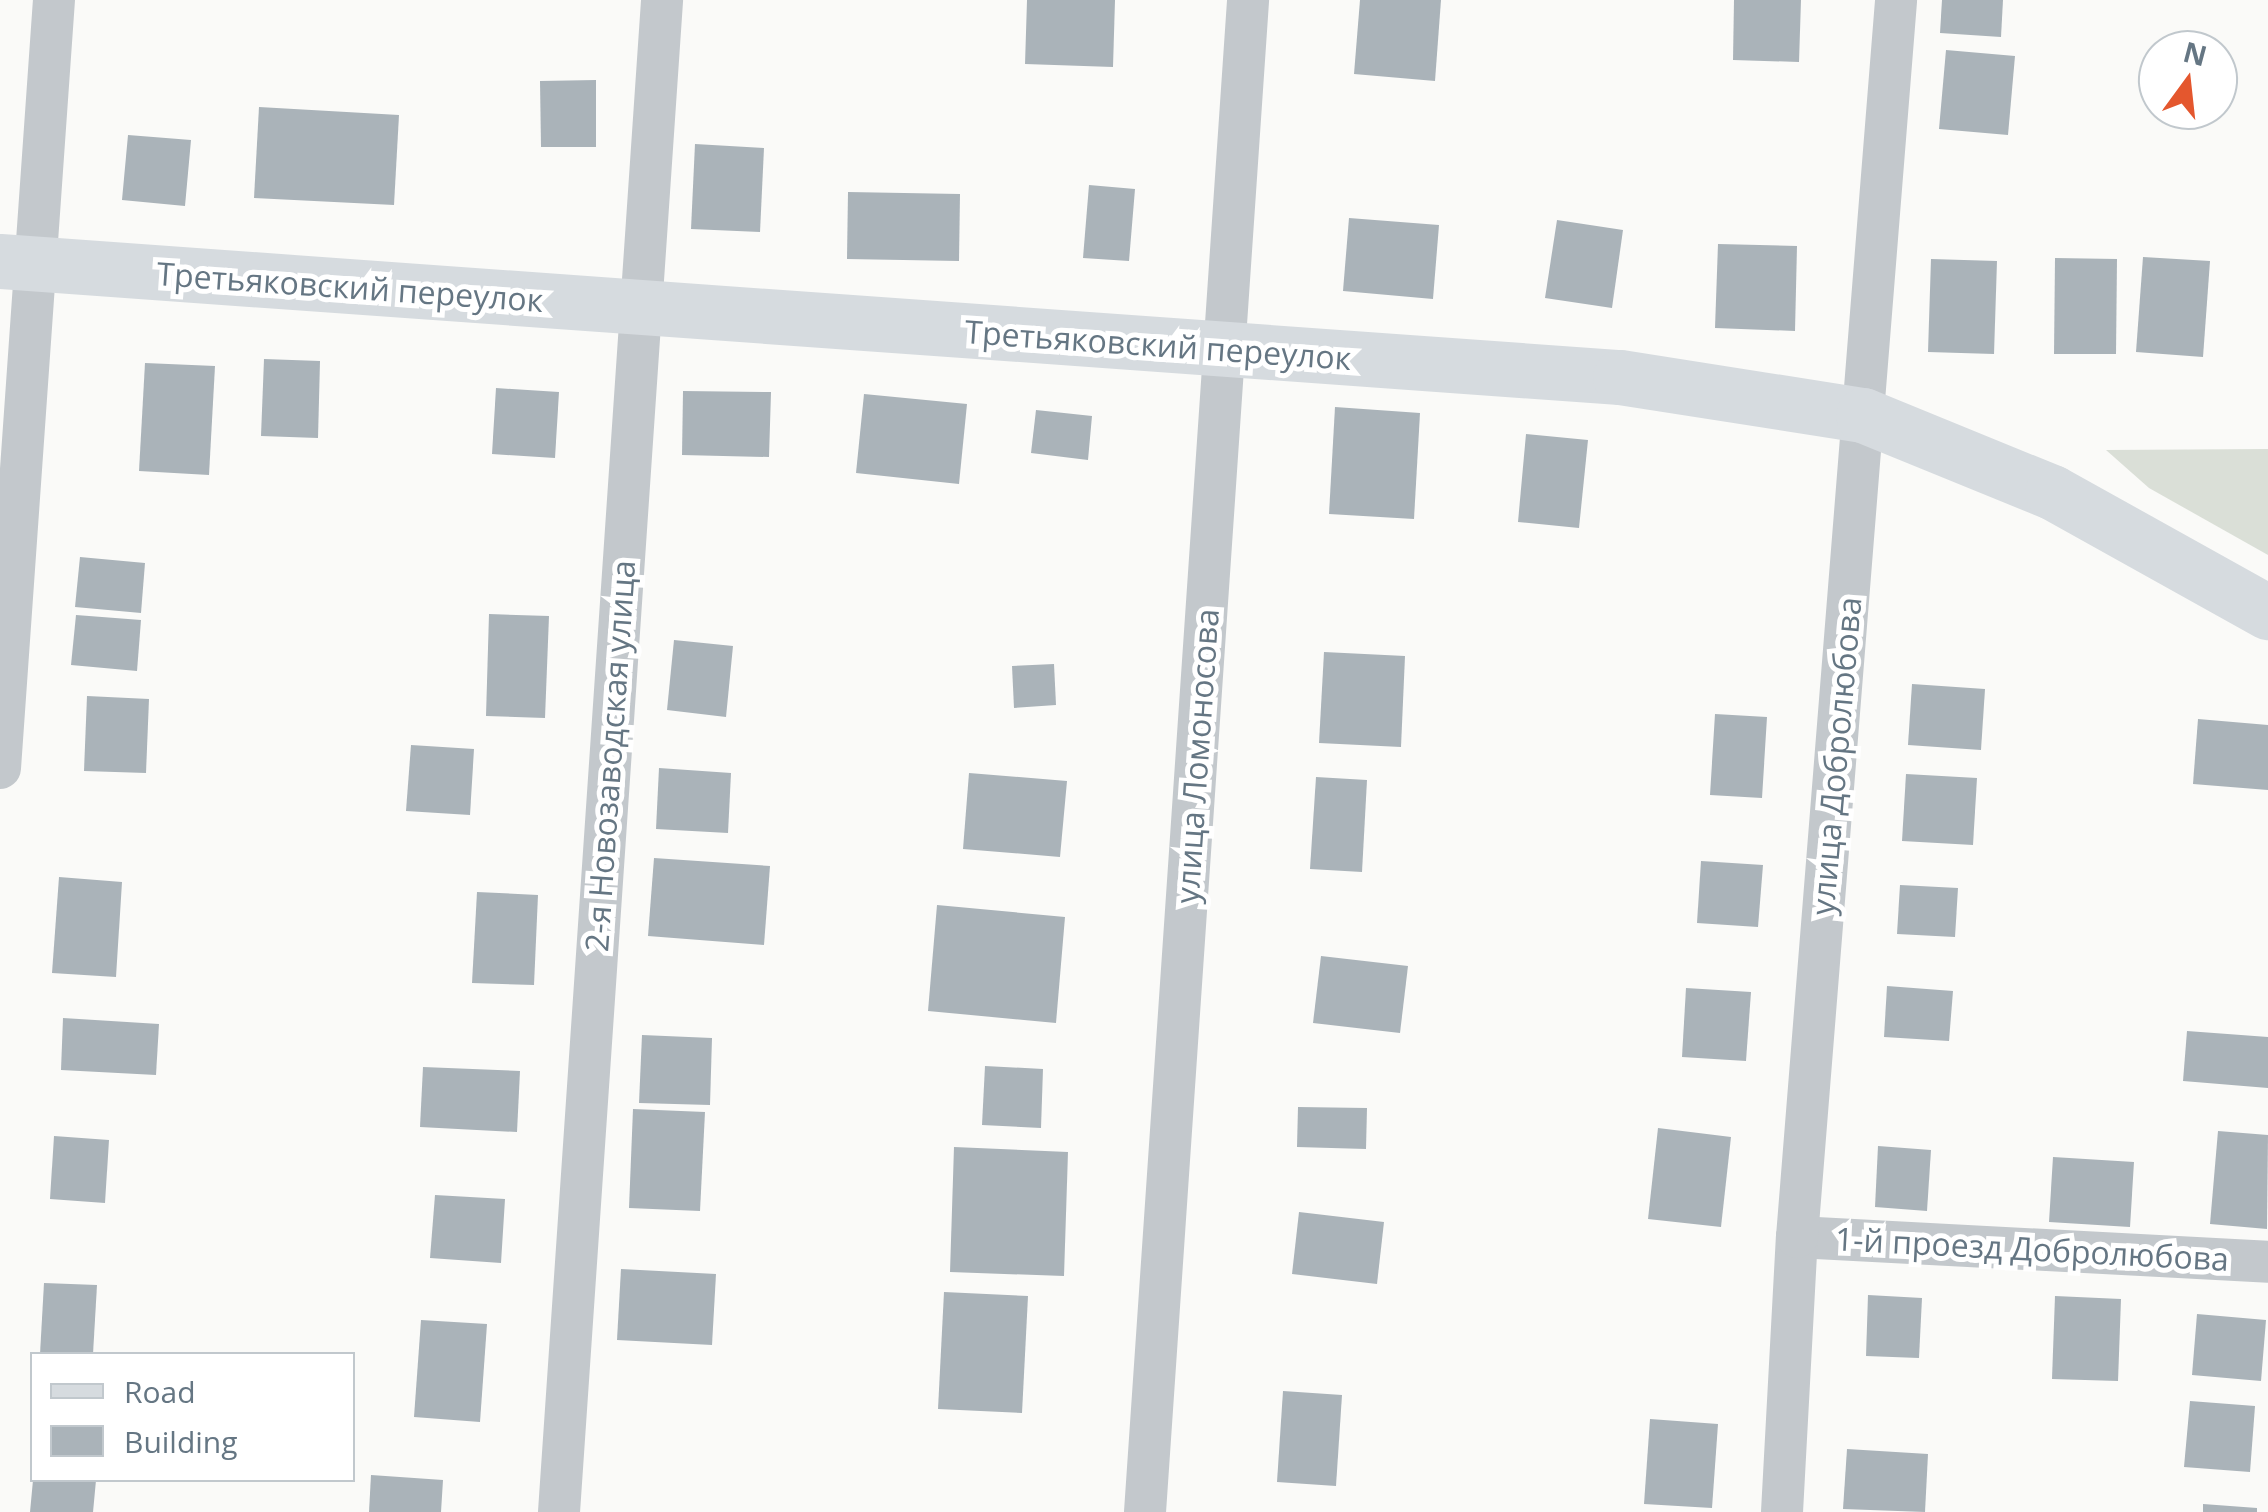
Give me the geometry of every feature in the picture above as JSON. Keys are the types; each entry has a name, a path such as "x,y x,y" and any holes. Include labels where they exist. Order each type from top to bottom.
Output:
{"main road":[{"name":"Третьяковский переулок","path":"17,263 1620,376 1863,415 2052,492 2268,612"}],"street":[{"path":"0,768 17,263 54,0"},
{"name":"2-я Новозаводская улица","path":"559,1512 662,0"},
{"name":"улица Ломоносова","path":"1146,1512 1248,0"},
{"name":"улица Добролюбова","path":"1782,1512 1797,1237 1896,0"},
{"name":"1-й проезд Добролюбова","path":"1797,1237 2268,1262"}],"shaded area":[{"path":"2268,449 2268,555 2149,488 2106,450"}],"building":[{"path":"1027,0 1115,0 1113,67 1025,64"},
{"path":"1360,0 1441,0 1435,81 1354,74"},
{"path":"1734,0 1801,0 1799,62 1733,60"},
{"path":"1942,0 2003,0 2001,37 1940,33"},
{"path":"1946,50 2015,56 2008,135 1939,129"},
{"path":"596,80 596,147 541,147 540,81"},
{"path":"259,107 399,115 394,205 254,198"},
{"path":"128,135 191,140 185,206 122,200"},
{"path":"695,144 764,148 760,232 691,229"},
{"path":"1089,185 1135,189 1129,261 1083,258"},
{"path":"848,192 960,194 959,261 847,259"},
{"path":"1349,218 1439,225 1433,299 1343,291"},
{"path":"1557,220 1623,230 1612,308 1545,298"},
{"path":"1718,244 1797,246 1795,331 1715,328"},
{"path":"2143,257 2210,261 2203,357 2136,352"},
{"path":"2055,258 2117,259 2116,354 2054,354"},
{"path":"1931,259 1997,261 1994,354 1928,352"},
{"path":"264,359 320,361 318,438 261,436"},
{"path":"145,363 215,366 209,475 139,471"},
{"path":"496,388 559,392 555,458 492,454"},
{"path":"683,391 771,392 769,457 682,455"},
{"path":"864,394 967,404 959,484 856,473"},
{"path":"1335,407 1420,413 1414,519 1329,514"},
{"path":"1036,410 1092,416 1088,460 1031,453"},
{"path":"1526,434 1588,440 1579,528 1518,522"},
{"path":"80,557 145,563 141,613 75,607"},
{"path":"489,614 549,616 545,718 486,716"},
{"path":"76,615 141,620 137,671 71,665"},
{"path":"674,640 733,646 726,717 667,710"},
{"path":"1324,652 1405,656 1401,747 1319,743"},
{"path":"1054,664 1056,705 1014,708 1012,666"},
{"path":"1912,684 1985,689 1981,750 1908,745"},
{"path":"87,696 149,699 146,773 84,771"},
{"path":"1715,714 1767,717 1762,798 1710,795"},
{"path":"2198,719 2268,725 2268,790 2193,784"},
{"path":"411,745 474,749 470,815 406,811"},
{"path":"659,768 731,773 728,833 656,829"},
{"path":"969,773 1067,781 1060,857 963,849"},
{"path":"1906,774 1977,778 1973,845 1902,841"},
{"path":"1316,777 1367,780 1362,872 1310,869"},
{"path":"654,858 770,866 764,945 648,936"},
{"path":"1701,861 1763,865 1758,927 1697,923"},
{"path":"59,877 122,882 116,977 52,973"},
{"path":"1900,885 1958,888 1955,937 1897,934"},
{"path":"477,892 538,895 534,985 472,983"},
{"path":"937,905 1065,917 1056,1023 928,1011"},
{"path":"1321,956 1408,966 1400,1033 1313,1023"},
{"path":"1887,986 1953,991 1949,1041 1884,1037"},
{"path":"1686,988 1751,992 1746,1061 1682,1057"},
{"path":"63,1018 159,1024 156,1075 61,1070"},
{"path":"2187,1031 2268,1037 2268,1088 2183,1081"},
{"path":"642,1035 712,1038 710,1105 639,1103"},
{"path":"985,1066 1043,1069 1041,1128 982,1125"},
{"path":"423,1067 520,1071 517,1132 420,1127"},
{"path":"1298,1107 1367,1108 1366,1149 1297,1147"},
{"path":"633,1109 705,1112 700,1211 629,1208"},
{"path":"1658,1128 1731,1137 1721,1227 1648,1219"},
{"path":"2218,1131 2268,1135 2267,1229 2210,1224"},
{"path":"54,1136 109,1140 105,1203 50,1199"},
{"path":"1878,1146 1931,1150 1927,1211 1875,1207"},
{"path":"954,1147 1068,1152 1064,1276 950,1272"},
{"path":"2053,1157 2134,1162 2130,1227 2049,1222"},
{"path":"435,1195 505,1199 501,1263 430,1258"},
{"path":"1299,1212 1384,1222 1377,1284 1292,1274"},
{"path":"621,1269 716,1274 712,1345 617,1340"},
{"path":"44,1283 97,1285 93,1352 40,1352"},
{"path":"944,1292 1028,1296 1022,1413 938,1409"},
{"path":"1868,1295 1922,1298 1919,1358 1866,1356"},
{"path":"2055,1296 2121,1299 2118,1381 2052,1379"},
{"path":"2197,1314 2266,1320 2261,1381 2192,1375"},
{"path":"421,1320 487,1324 480,1422 414,1417"},
{"path":"1283,1391 1342,1395 1336,1486 1277,1482"},
{"path":"2190,1401 2255,1406 2250,1472 2184,1467"},
{"path":"1650,1419 1718,1424 1712,1508 1644,1504"},
{"path":"1847,1449 1928,1454 1925,1512 1843,1509"},
{"path":"371,1475 443,1480 441,1512 369,1512"},
{"path":"33,1482 96,1482 93,1512 30,1512"},
{"path":"2203,1504 2257,1508 2257,1512 2203,1512"}]}
